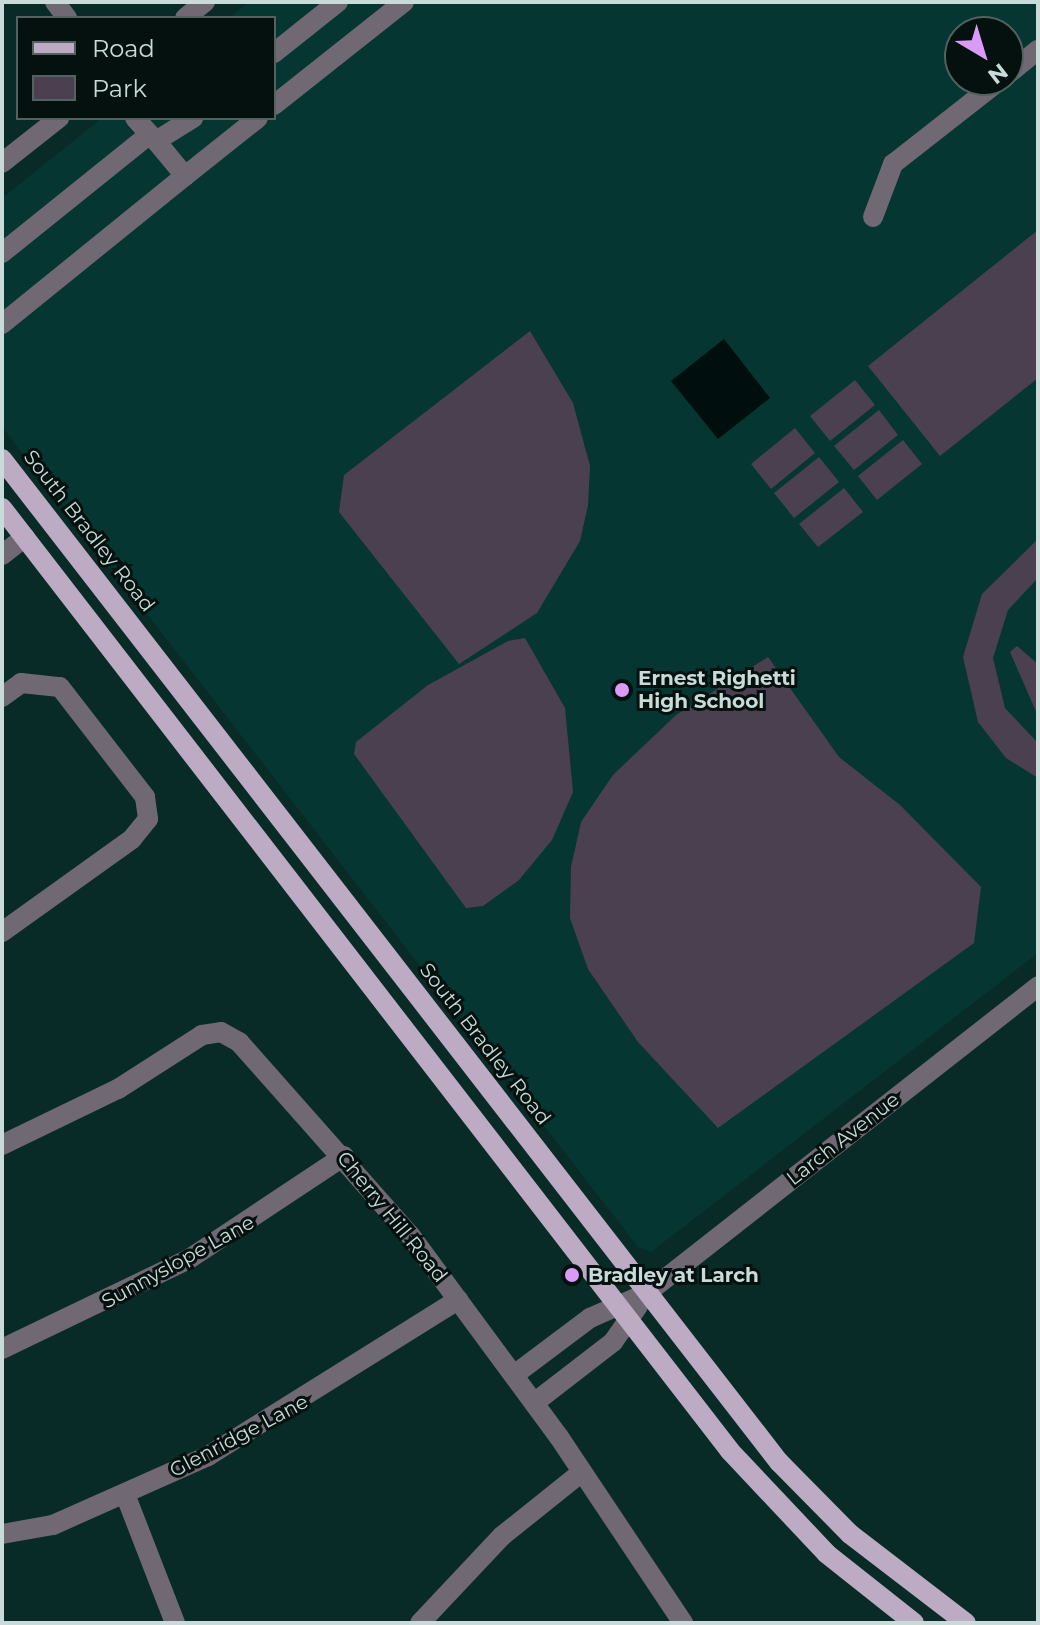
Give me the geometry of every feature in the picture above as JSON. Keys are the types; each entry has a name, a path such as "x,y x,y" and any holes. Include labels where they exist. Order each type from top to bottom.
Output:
{"main road":[{"name":"South Bradley Road","path":"2,459 647,1293 815,1501 966,1623"},
{"path":"2,508 758,1486 827,1554 914,1623"}],"street":[{"path":"188,16 205,2"},
{"path":"276,51 338,2"},
{"path":"276,103 404,2"},
{"path":"873,217 893,164 980,96"},
{"path":"2,163 56,120"},
{"path":"137,120 185,176"},
{"path":"2,253 153,138 189,120"},
{"path":"2,324 255,120"},
{"path":"2,555 25,537"},
{"path":"2,697 21,683 60,687 145,797 148,819 132,839 2,932"},
{"name":"Larch Avenue","path":"514,1375 624,1312 1038,986"},
{"name":"Cherry Hill Road","path":"2,1145 118,1089 202,1035 221,1032 239,1042 344,1156 458,1300 582,1472 682,1623"},
{"name":"Sunnyslope Lane","path":"2,1349 189,1259 344,1156"},
{"name":"Glenridge Lane","path":"2,1534 38,1530 125,1494 263,1426 458,1300"},
{"path":"534,1403 613,1342 624,1312"},
{"path":"420,1623 502,1536 582,1472"},
{"path":"125,1494 175,1623"}],"shaded area":[{"name":"Ernest Righetti High School","path":"249,2 1038,2 1038,953 651,1252 638,1247 2,427 2,198 100,120 276,120 276,16 232,16"},
{"path":"724,339 770,398 718,439 671,381"}],"green space":[{"path":"1038,230 1038,378 940,456 868,366"},
{"path":"530,331 573,403 590,466 588,505 580,541 537,613 459,664 339,512 344,475"},
{"path":"855,380 875,405 830,441 810,416"},
{"path":"879,410 898,435 854,470 834,446"},
{"path":"795,428 815,453 771,489 751,464"},
{"path":"903,440 922,464 877,500 858,476"},
{"path":"819,457 839,482 794,518 774,493"},
{"path":"844,488 863,512 818,547 799,524"},
{"path":"1038,539 1038,578 1008,610 993,658 1005,708 1038,743 1038,778 1006,758 978,722 963,657 982,594"},
{"path":"525,638 565,708 573,792 552,840 519,880 483,906 466,908 354,754 356,742 428,685 508,641"},
{"path":"1017,646 1038,664 1038,716 1010,652"},
{"path":"768,657 839,757 900,805 981,887 974,943 718,1128 638,1042 588,969 570,918 571,867 581,822 613,775 676,715"}],"place":[{"name":"Ernest Righetti High School","path":"622,690"},
{"name":"Bradley at Larch","path":"572,1275"}]}
